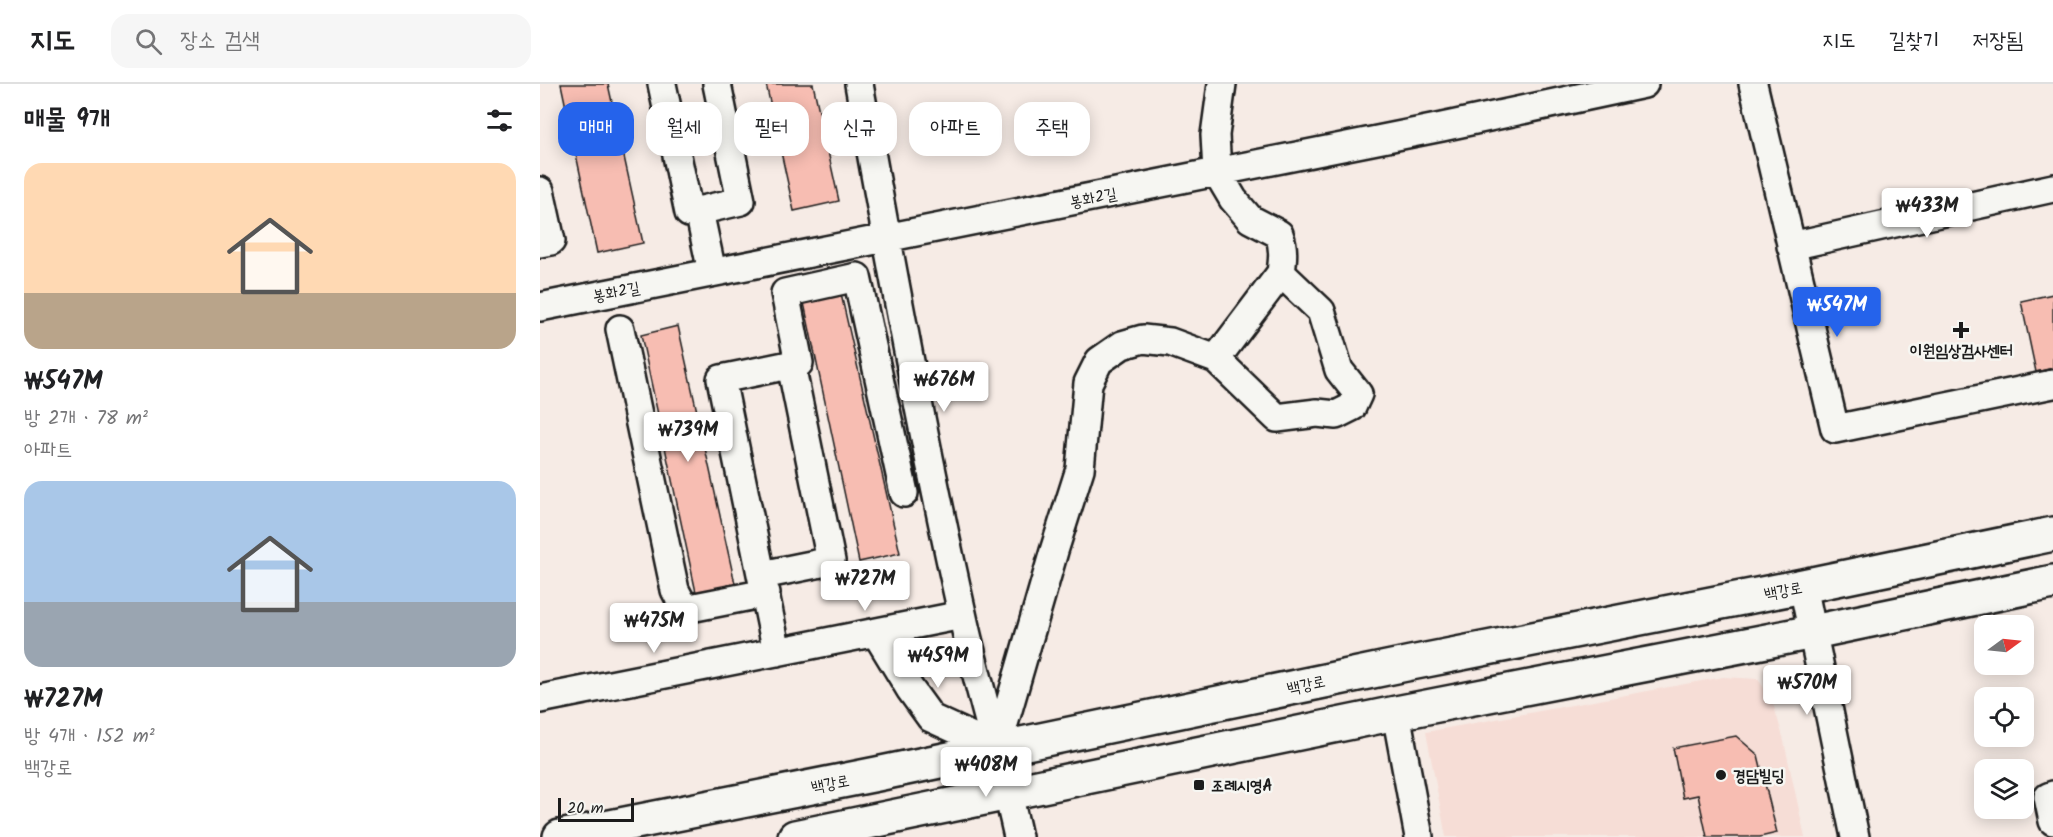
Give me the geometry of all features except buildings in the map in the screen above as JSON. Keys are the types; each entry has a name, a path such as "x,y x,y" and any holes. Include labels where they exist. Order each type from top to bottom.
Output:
{"main road":[{"name":"백강로","path":"560,837 2053,534"},
{"path":"795,837 1396,713 1813,632 2053,582"}],"street":[{"path":"662,84 689,213 741,201 717,84"},
{"path":"859,84 886,238 962,615 1018,837"},
{"path":"1216,359 1281,273 1283,246 1279,234 1250,219 1233,200 1217,172 1215,135 1222,84"},
{"name":"봉화2길","path":"540,307 1644,84"},
{"path":"1753,84 1835,429 2053,384"},
{"path":"1791,246 2053,188"},
{"path":"540,191 550,241 540,243"},
{"path":"699,211 712,272"},
{"path":"997,748 1080,469 1088,383 1099,362 1122,345 1143,339 1170,342 1216,359 1277,418 1317,412 1336,415 1352,407 1358,394 1339,370 1322,311 1281,273"},
{"path":"777,652 721,379 799,363 785,293 857,277 904,493"},
{"path":"620,329 675,590 685,609 831,561 791,364"},
{"path":"1803,586 1856,837"},
{"path":"540,699 962,615"},
{"path":"876,633 910,689 931,718 997,748"},
{"path":"1396,713 1419,837"},
{"path":"2053,795 2048,797 2053,821"}],"shaded area":[{"path":"1723,677 1758,679 1772,700 1783,737 1805,837 1446,837 1426,732"}],"place":[{"name":"이원임상검사센터","path":"1961,330"},
{"name":"경담빌딩","path":"1721,775"},
{"name":"조례시영A","path":"1199,785"}]}
